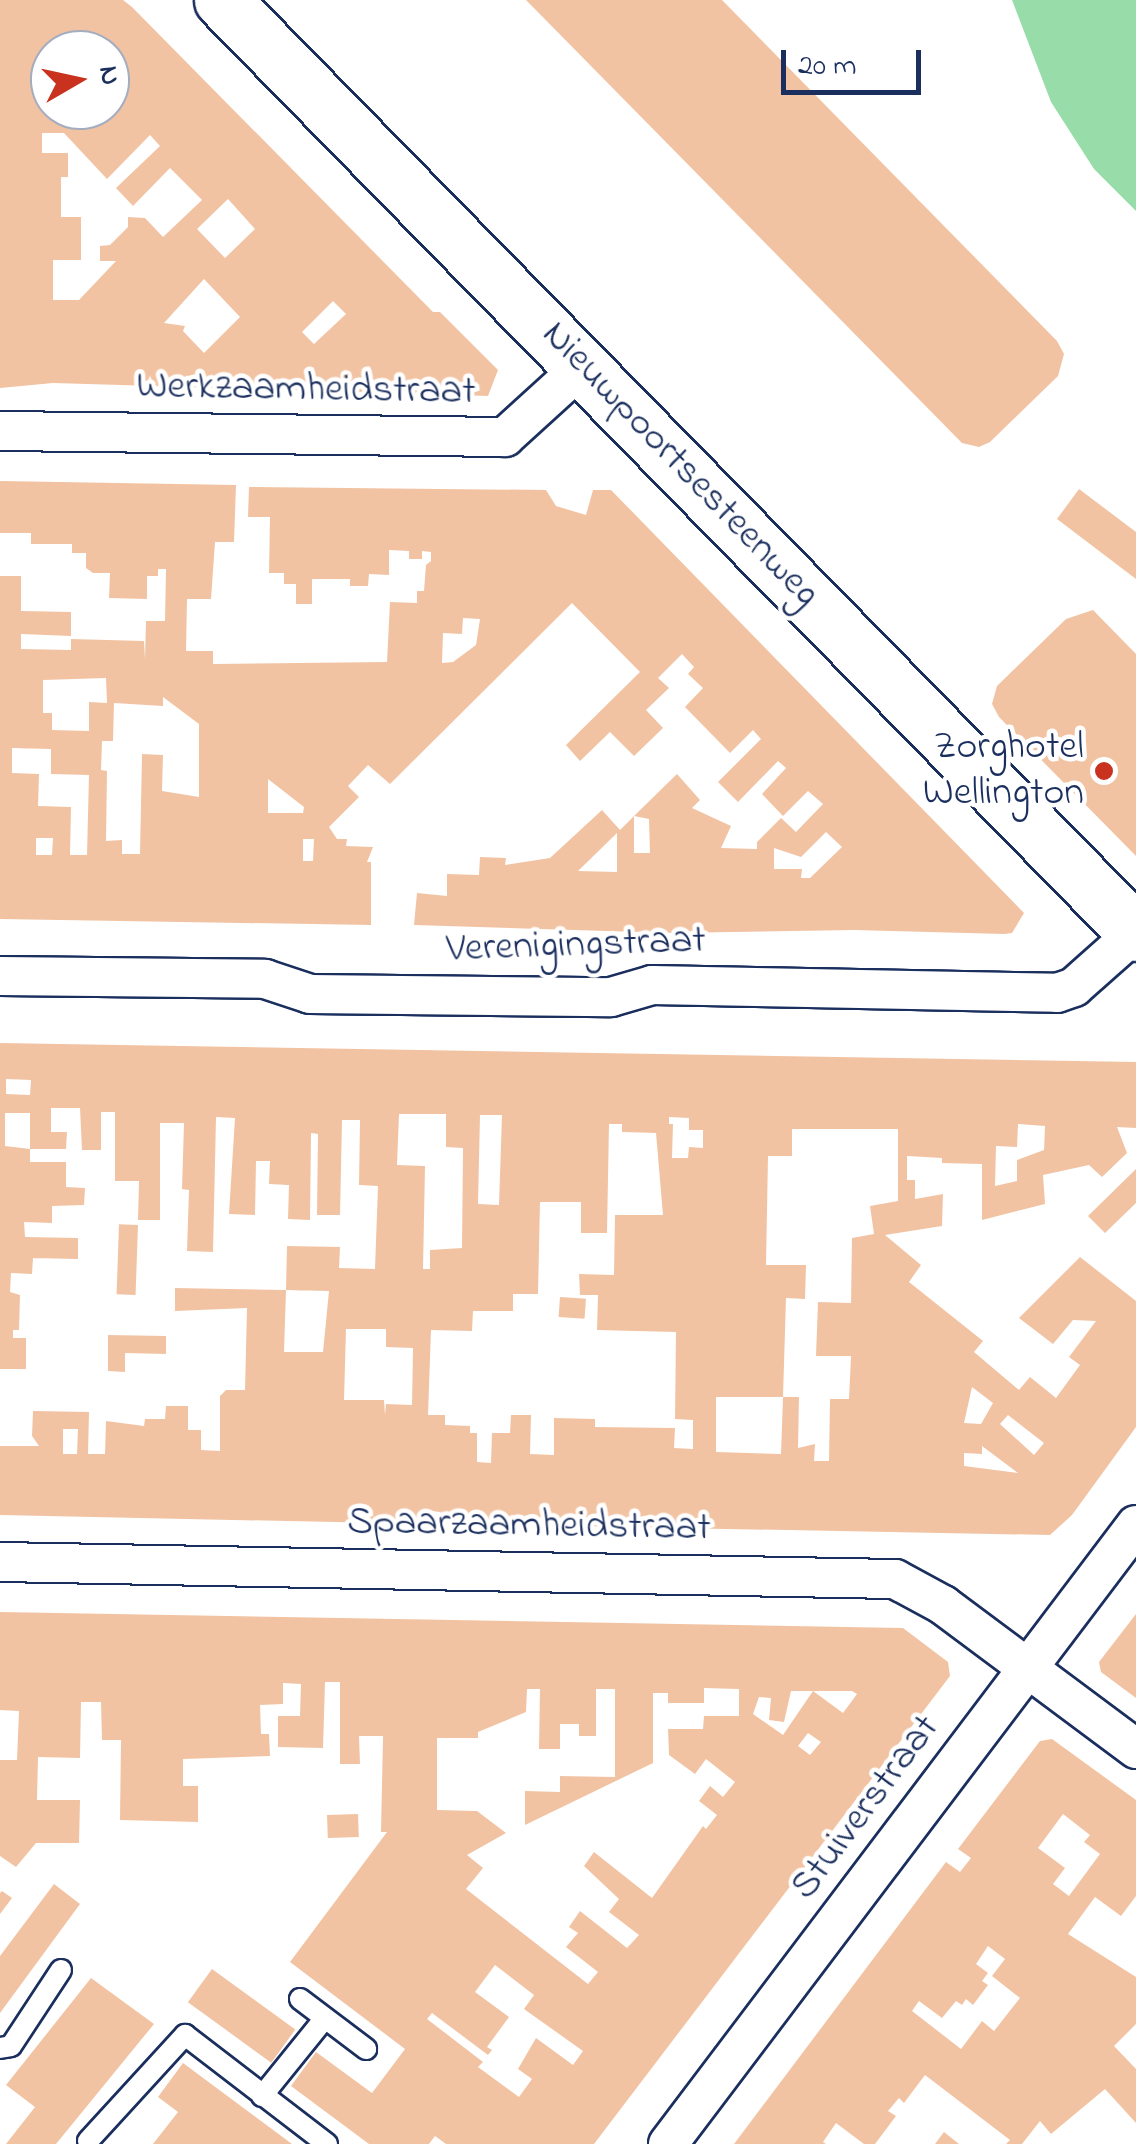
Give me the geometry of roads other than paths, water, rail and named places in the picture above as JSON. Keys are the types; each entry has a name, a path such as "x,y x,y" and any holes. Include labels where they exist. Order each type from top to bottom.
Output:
{"street":[{"name":"Nieuwpoortsesteenweg","path":"222,0 1136,932"},
{"name":"Werkzaamheidstraat","path":"0,431 505,438 583,366"},
{"name":"Verenigingstraat","path":"0,976 265,979 310,994 611,997 652,985 1057,993 1074,987 1136,932"},
{"name":"Stuiverstraat","path":"668,2144 1136,1526"},
{"name":"Spaarzaamheidstraat","path":"0,1562 895,1579 942,1605 1136,1749"}],"lane":[{"path":"0,2048 11,2046 61,1970"},
{"path":"300,1999 366,2049"},
{"path":"262,2096 324,2018"},
{"path":"88,2141 185,2035 327,2144"}],"place":[{"name":"Zorghotel Wellington","path":"1104,771"}]}
